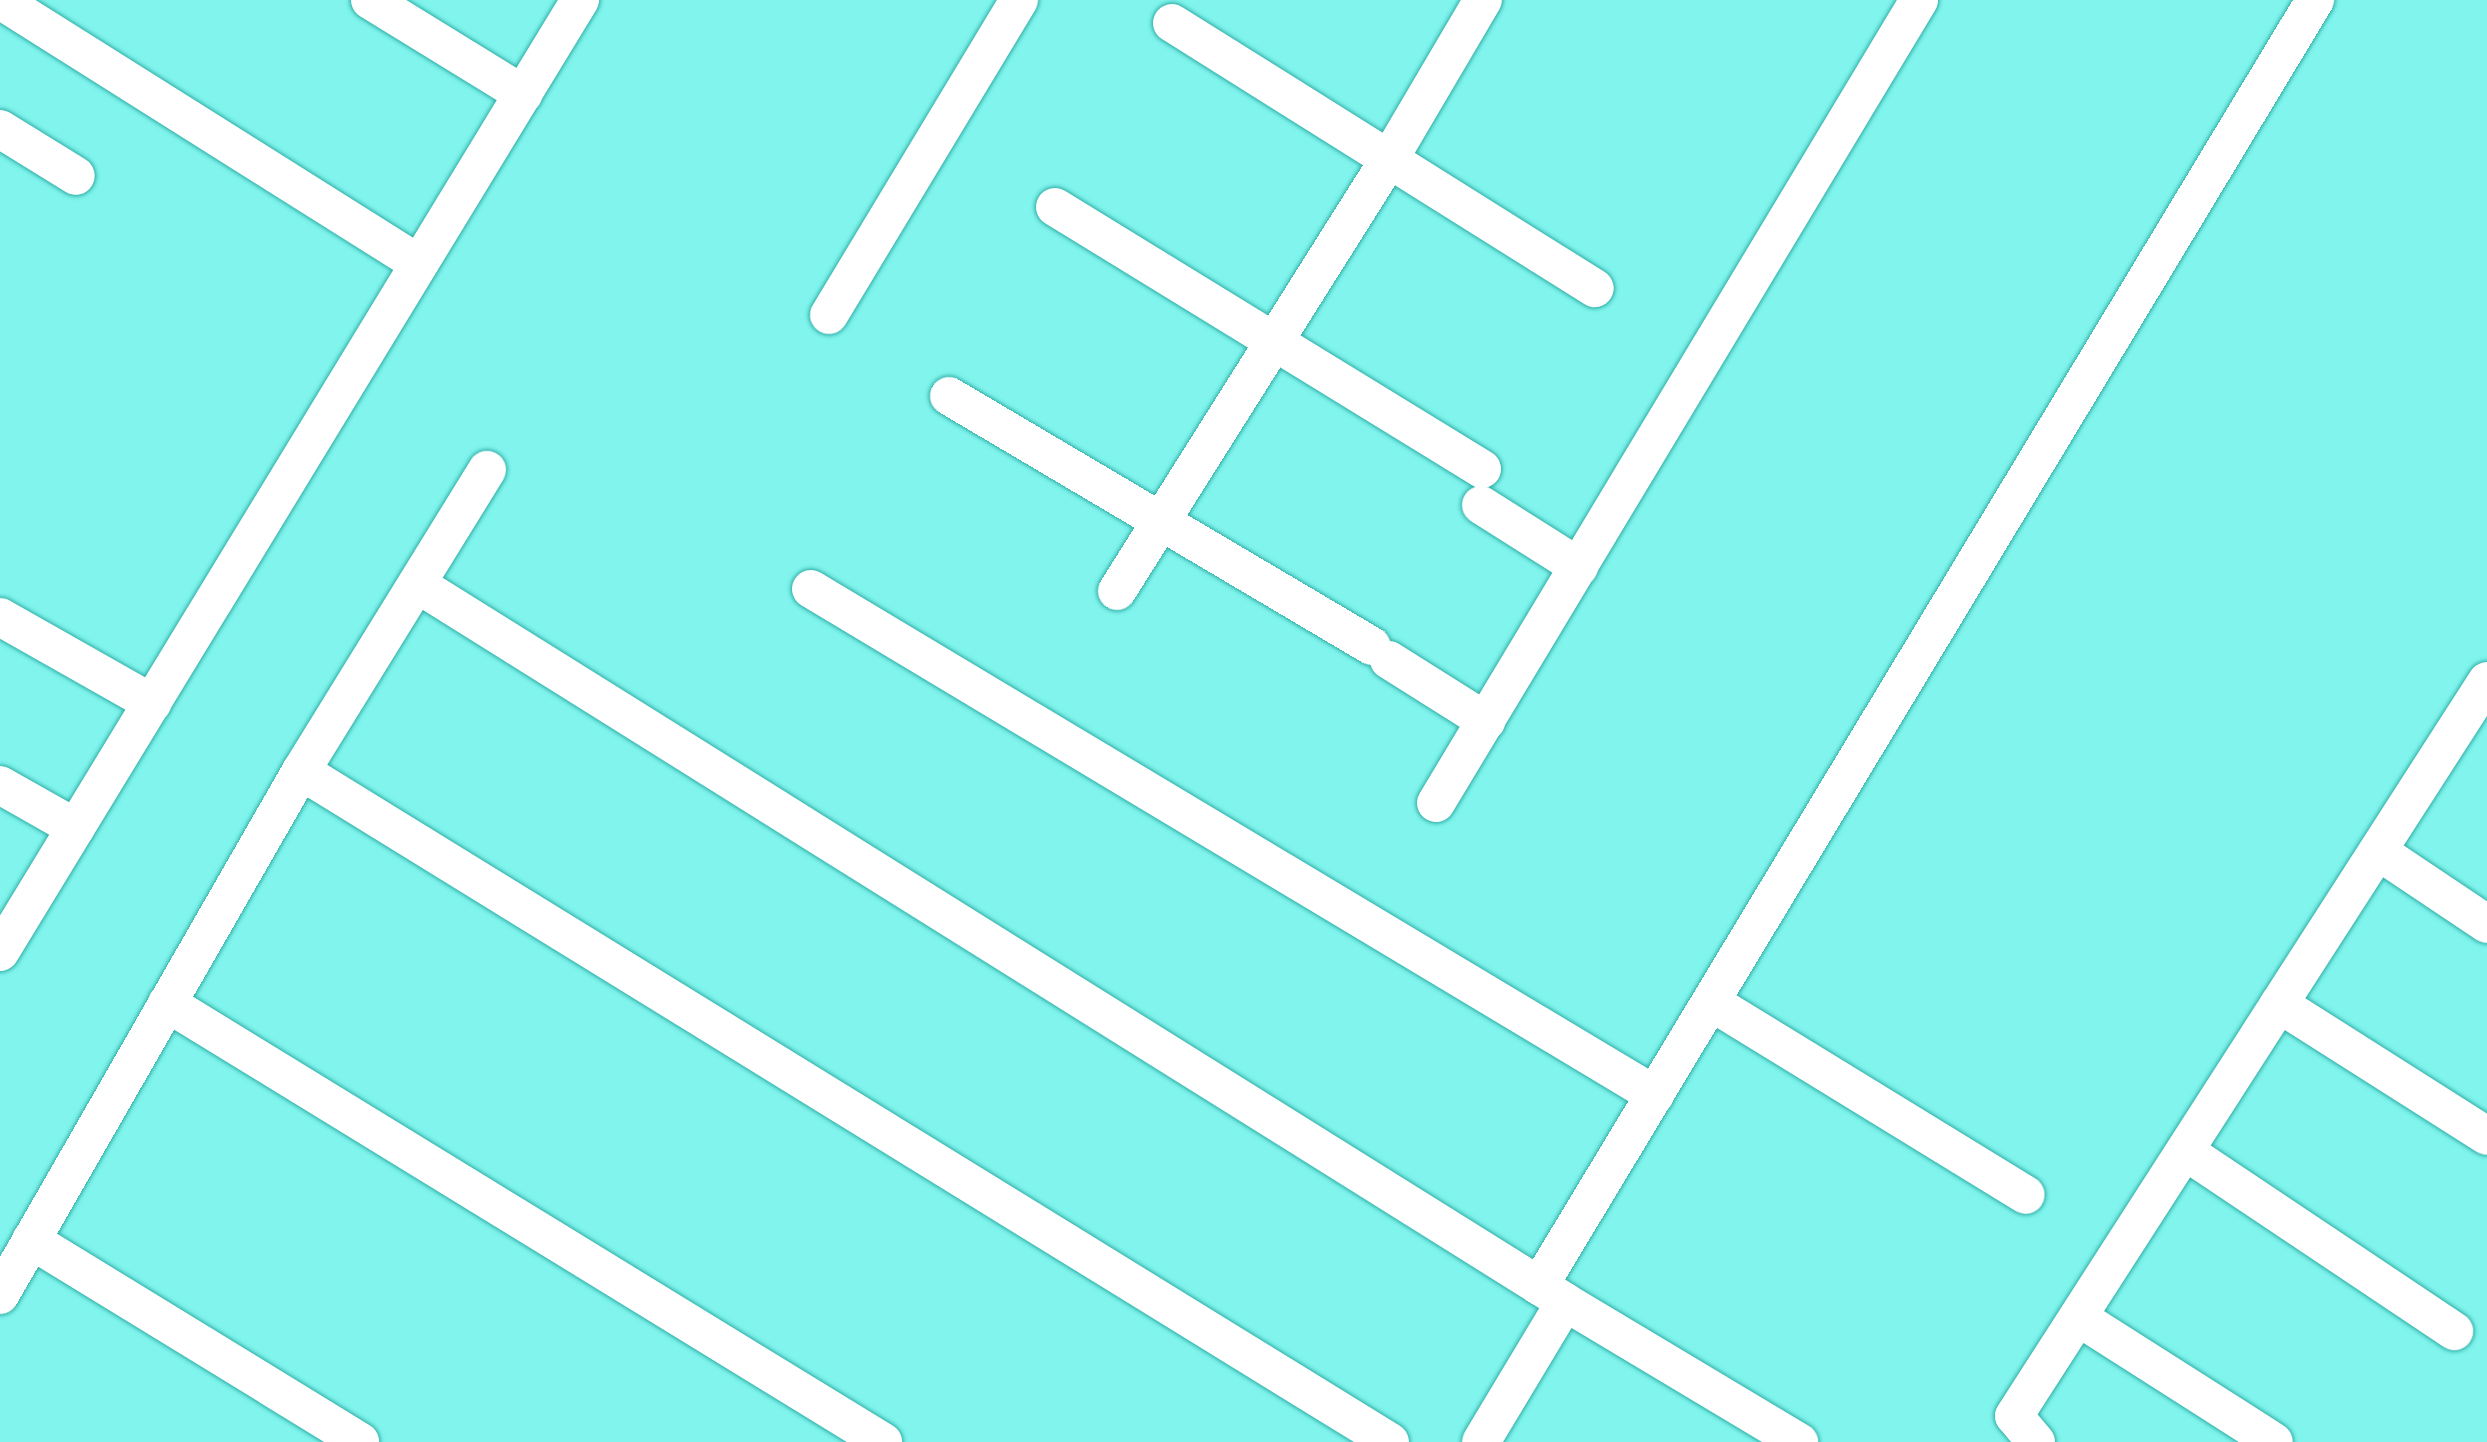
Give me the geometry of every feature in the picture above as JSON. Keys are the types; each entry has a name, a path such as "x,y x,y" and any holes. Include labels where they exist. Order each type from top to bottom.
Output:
{"street":[{"path":"0,0 419,264"},
{"path":"370,0 523,94"},
{"path":"0,952 580,0"},
{"path":"829,315 1019,0"},
{"path":"1117,591 1388,161 1483,0"},
{"path":"1436,803 1919,0"},
{"path":"1481,1442 1552,1294 1655,1096 2315,0"},
{"path":"1172,23 1388,161 1595,288"},
{"path":"0,129 76,176"},
{"path":"1055,208 1274,342 1481,487 1579,567"},
{"path":"949,396 1162,520 1381,653 1486,721"},
{"path":"0,1295 301,771 487,470"},
{"path":"417,584 1552,1294 1800,1442"},
{"path":"811,589 1655,1096"},
{"path":"0,617 152,703"},
{"path":"2036,1442 2014,1416 2378,851 2482,699"},
{"path":"301,771 1390,1442"},
{"path":"0,785 76,828"},
{"path":"2378,851 2487,924"},
{"path":"1710,1002 2026,1195"},
{"path":"167,1003 883,1442"},
{"path":"2279,1004 2487,1136"},
{"path":"2185,1151 2454,1331"},
{"path":"31,1240 360,1442"},
{"path":"2078,1317 2274,1442"}]}
